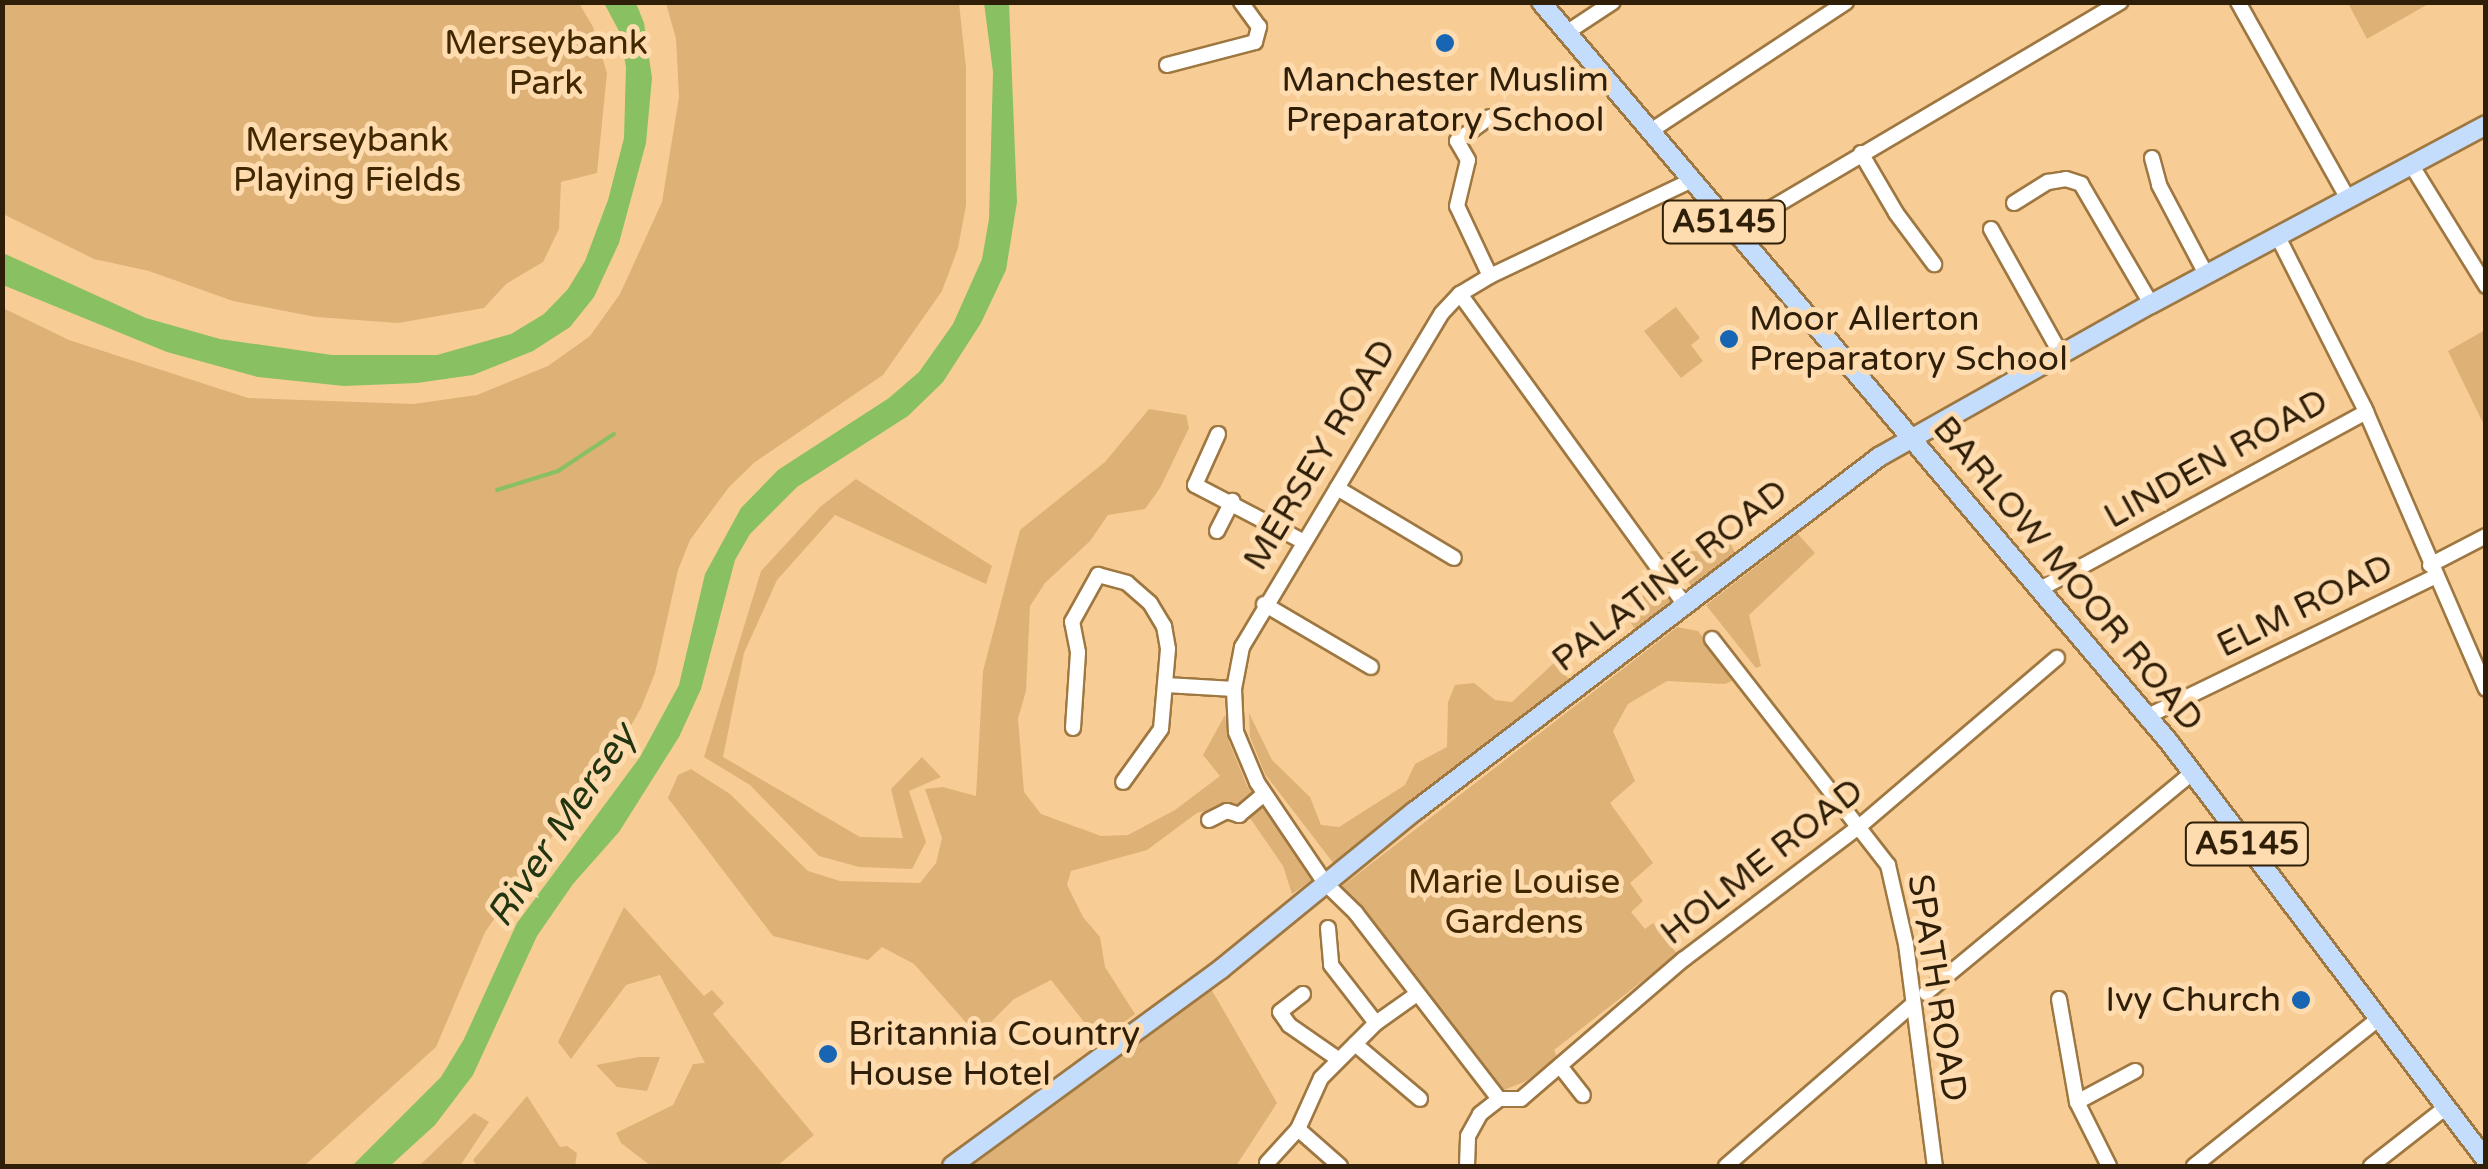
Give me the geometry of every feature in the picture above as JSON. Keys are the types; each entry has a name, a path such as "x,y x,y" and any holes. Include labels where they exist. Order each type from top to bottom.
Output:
{"main road":[{"name":"BARLOW MOOR ROAD","path":"1541,2 2148,716 2486,1160"},
{"name":"PALATINE ROAD","path":"952,1166 1221,968 1874,460 2277,234 2486,125"}],"street":[{"path":"1167,64 1255,42 1258,27 1241,2"},
{"path":"1566,33 1613,2"},
{"path":"1649,132 1846,2"},
{"path":"1733,232 2120,2"},
{"path":"2238,2 2348,196"},
{"path":"1490,117 1457,141 1468,160 1456,206 1490,276"},
{"path":"1862,154 1896,213 1934,264"},
{"path":"2152,158 2159,185 2206,274"},
{"path":"2412,166 2484,288"},
{"path":"2014,203 2048,182 2066,179 2082,184 2151,304"},
{"name":"MERSEY ROAD","path":"1499,1099 1356,913 1325,884 1264,794 1236,732 1234,689 1242,647 1264,604 1442,313 1460,294 1690,181"},
{"path":"1991,229 2061,354"},
{"path":"2277,234 2366,412 2486,689"},
{"path":"1460,294 1686,606"},
{"name":"LINDEN ROAD","path":"2042,588 2366,412"},
{"path":"1218,434 1196,485 1302,541"},
{"path":"1337,488 1454,558"},
{"path":"1217,531 1232,501"},
{"name":"ELM ROAD","path":"2148,716 2432,571 2486,536"},
{"path":"1073,728 1078,652 1072,622 1098,575 1127,583 1150,603 1164,626 1166,686 1161,730 1124,782"},
{"path":"1264,604 1371,667"},
{"name":"SPATH ROAD","path":"1712,639 1888,865 1906,944 1935,1166"},
{"name":"HOLME ROAD","path":"1499,1099 1521,1098 1684,959 1860,826 2057,658"},
{"path":"1166,686 1234,689"},
{"path":"1926,993 2193,772"},
{"path":"1208,820 1227,811 1239,815 1264,794"},
{"path":"1328,928 1331,965 1376,1023"},
{"path":"1303,994 1280,1012 1290,1025 1338,1059"},
{"path":"1268,1163 1298,1129 1320,1078 1376,1023 1417,994"},
{"path":"2059,999 2077,1102 2109,1166"},
{"path":"1726,1166 1912,1004"},
{"path":"2194,1166 2377,1020"},
{"path":"1355,1044 1420,1100"},
{"path":"1560,1066 1583,1095"},
{"path":"2077,1102 2135,1071"},
{"path":"1467,1166 1468,1136 1480,1114 1499,1099"},
{"path":"2371,1166 2445,1108"},
{"path":"1298,1129 1340,1166"}],"green space":[{"name":"Merseybank Playing Fields","path":"2,3 579,3 593,27 607,73 597,173 561,182 559,229 543,262 506,284 484,308 398,323 316,317 233,301 149,271 94,259 3,214"},
{"path":"666,3 959,3 966,68 966,205 958,248 942,291 883,375 755,462 729,487 690,540 678,570 655,673 641,708 602,776 551,838 485,932 436,1047 304,1166 3,1166 3,308 69,340 248,398 413,404 477,395 548,366 590,336 620,294 662,202 679,97 676,39"},
{"path":"2348,3 2430,3 2367,39"},
{"path":"1676,307 1700,338 1691,345 1703,361 1681,378 1644,331"},
{"path":"2485,330 2485,427 2448,351"},
{"path":"1149,409 1186,415 1189,428 1160,488 1145,509 1108,515 1090,541 1045,583 1030,606 1026,691 1018,718 1024,792 1041,814 1101,836 1128,835 1175,810 1220,776 1203,755 1225,715 1229,742 1247,786 1312,870 1312,880 1292,894 1283,866 1250,818 1228,805 1197,813 1147,850 1071,871 1067,885 1083,917 1100,937 1105,967 1135,1014 1099,1041 1051,980 1014,999 987,1026 970,1027 914,964 882,947 868,960 773,936 668,798 678,775 691,769 730,794 808,871 840,881 920,883 936,863 942,838 925,789 943,787 976,796 983,671 1020,530 1105,462"},
{"path":"856,479 992,566 986,584 835,515 777,580 744,653 723,757 860,837 903,838 891,789 922,757 941,777 909,791 926,842 912,869 859,867 819,856 750,785 704,757 761,571 820,507"},
{"path":"1798,534 1815,553 1749,615 1761,666 1756,668 1706,605"},
{"path":"1729,540 1735,553 1692,587 1667,552 1698,551"},
{"path":"1652,567 1677,599 1636,631 1629,620 1642,609 1645,572"},
{"name":"Marie Louise Gardens","path":"1677,627 1698,631 1736,679 1725,684 1667,681 1628,704 1613,731 1635,781 1610,803 1653,863 1630,883 1643,901 1631,912 1645,929 1653,923 1677,954 1554,1050 1557,1057 1526,1081 1504,1090 1341,887"},
{"path":"1555,662 1571,682 1334,864 1265,774 1250,737 1249,713 1272,760 1310,797 1321,825 1339,827 1405,785 1415,764 1447,747 1448,702 1455,685 1474,683 1495,700 1512,702"},
{"path":"624,907 704,996 712,990 724,1003 713,1014 814,1135 777,1166 651,1166 621,1143 616,1133 673,1105 693,1064 705,1063 660,975 626,985 571,1059 558,1042"},
{"path":"1210,987 1277,1103 1236,1166 972,1166"},
{"path":"660,1057 647,1091 617,1087 596,1065"},
{"path":"527,1096 560,1147 567,1146 577,1153 575,1166 477,1166 473,1160"},
{"path":"474,1113 489,1122 460,1166 419,1166"}],"shaded area":[{"path":"604,3 636,3 644,23 652,78 646,143 619,243 594,297 570,327 533,351 473,375 417,383 344,386 258,377 167,352 3,285 3,253 146,318 220,339 332,355 437,355 511,334 544,314 568,289 585,261 608,200 624,138 626,67 619,31"},
{"path":"984,3 1009,3 1017,202 1006,270 981,323 943,382 908,416 797,487 750,534 735,560 701,689 679,737 619,832 573,884 537,936 473,1075 435,1125 390,1166 352,1166 441,1077 464,1039 517,923 640,757 679,685 705,574 741,508 778,470 889,398 919,372 953,324 982,259 989,219 993,72"}],"waterway":[{"path":"497,490 558,471 614,434"}],"place":[{"name":"Manchester Muslim Preparatory School","path":"1445,43"},
{"name":"Moor Allerton Preparatory School","path":"1729,339"},
{"name":"Ivy Church","path":"2301,1000"},
{"name":"Britannia Country House Hotel","path":"828,1054"}],"park label":[{"name":"Merseybank Park","path":"546,63"}],"water label":[{"name":"River Mersey","path":"562,826"}]}
